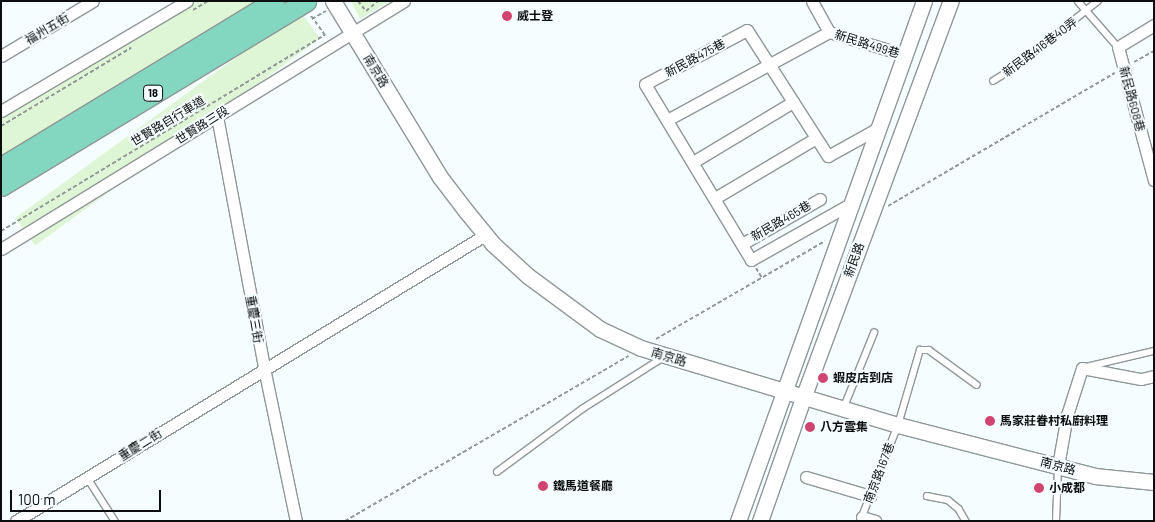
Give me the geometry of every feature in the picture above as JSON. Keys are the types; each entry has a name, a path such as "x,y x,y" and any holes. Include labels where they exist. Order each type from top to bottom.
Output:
{"main road":[{"name":"18","path":"1,167 274,1"},
{"name":"18","path":"1,186 309,10"}],"street":[{"name":"福州五街","path":"1,56 93,1"},
{"name":"南京路","path":"333,1 440,177 485,235 528,276 600,328 641,348 782,392 898,425 1095,476 1154,482"},
{"name":"世賢路三段","path":"1,249 404,1"},
{"name":"新民路","path":"738,521 782,392 880,127 924,1"},
{"name":"新民路","path":"760,521 803,398 951,1"},
{"path":"667,120 768,63 828,32 817,3"},
{"path":"1,111 189,6"},
{"path":"1118,47 1154,25"},
{"name":"新民路475巷","path":"852,203 751,260 646,84 747,30 828,156 880,127"},
{"name":"新民路499巷","path":"828,32 905,56"},
{"name":"新民路608巷","path":"1118,47 1154,180"},
{"path":"693,162 793,102"},
{"name":"重慶三街","path":"217,116 264,368 296,521"},
{"path":"715,198 816,138"},
{"name":"新民路465巷","path":"742,244 820,199"},
{"name":"重慶二街","path":"16,521 264,368 485,235"},
{"path":"1058,466 1067,415 1082,368 1141,379 1154,376"},
{"path":"806,477 870,496"},
{"path":"861,519 875,521"}],"lane":[{"path":"1078,1 1118,47"},
{"name":"新民路416巷40弄","path":"993,81 1014,68 1098,1"},
{"path":"843,409 874,332"},
{"name":"南京路167巷","path":"861,519 898,425 920,350 930,350 978,385"},
{"path":"1082,368 1154,351"},
{"path":"497,472 582,409 667,356"},
{"path":"1056,521 1058,466"},
{"path":"87,477 115,521"},
{"path":"927,496 948,500 959,509 966,521"}],"path":[{"path":"189,6 208,1"},
{"path":"358,1 366,11 378,1"},
{"name":"世賢路自行車道","path":"1,231 325,35 309,10"},
{"path":"1,126 134,46"},
{"path":"870,217 1154,51"},
{"path":"345,521 841,232"}],"green space":[{"path":"197,1 258,1 1,157 1,115"},
{"path":"351,1 390,1 360,19"},
{"path":"300,11 320,39 35,245 15,218"}],"place":[{"name":"威士登","path":"507,16"},
{"name":"蝦皮店到店","path":"823,378"},
{"name":"馬家莊眷村私廚料理","path":"990,421"},
{"name":"八方雲集","path":"810,427"},
{"name":"鐵馬道餐廳","path":"543,486"},
{"name":"小成都","path":"1039,488"}]}
